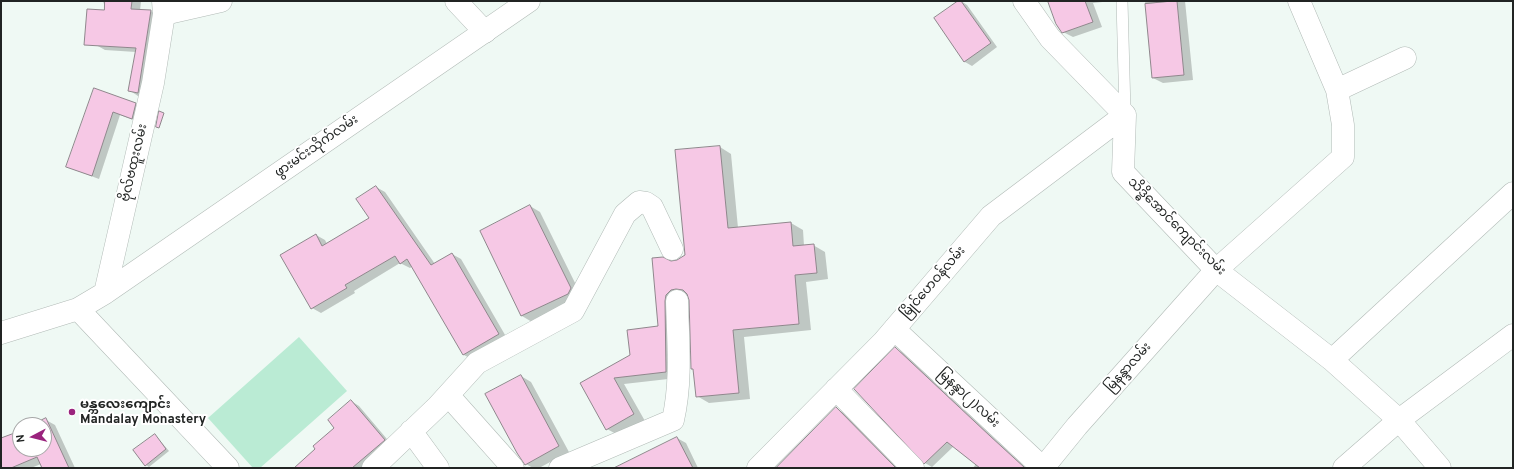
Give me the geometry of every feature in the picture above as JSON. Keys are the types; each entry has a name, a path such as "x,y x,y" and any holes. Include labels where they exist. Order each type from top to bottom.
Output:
{"street":[{"path":"163,8 221,1"},
{"path":"456,1 485,32"},
{"name":"ဖွားမင်းသိုက်လမ်း","path":"105,294 529,1"},
{"path":"1024,1 1050,38 1125,115"},
{"path":"1299,1 1337,90 1405,58"},
{"name":"ဗိုလ်ဗထူးလမ်း","path":"105,294 153,83 163,8"},
{"name":"မြနန္ဒာလမ်း","path":"1043,468 1077,426 1216,270 1343,157 1343,125 1337,90"},
{"name":"သိဒ္ဓိအောင်ကျောင်းလမ်း","path":"1125,115 1123,172 1216,270 1332,360 1399,420 1440,468"},
{"name":"မြိုင်ဟေဝန်လမ်း","path":"758,468 894,329 991,216 1125,115"},
{"path":"1332,360 1513,193"},
{"path":"373,468 448,395 477,363 573,312 626,214 639,202 646,203 652,207 672,248"},
{"path":"1,333 78,309 105,294"},
{"path":"560,468 673,420 678,400 679,380 678,302"},
{"path":"78,309 228,468"},
{"name":"မြနန္ဒာ(၂)လမ်း","path":"894,329 1043,468"},
{"path":"1344,468 1399,420 1513,335"},
{"path":"836,389 913,468"},
{"path":"448,395 513,468"},
{"path":"411,431 438,468"}],"lane":[{"path":"1122,1 1125,115"}],"green space":[{"path":"299,337 347,391 260,468 253,468 208,418"}],"building":[{"path":"105,1 132,1 131,9 151,10 138,93 128,91 136,48 84,45 87,9 104,10"},
{"path":"958,1 961,1 991,43 964,62 934,18"},
{"path":"1048,1 1085,1 1093,22 1062,33 1056,24"},
{"path":"1177,1 1184,75 1152,78 1145,4"},
{"path":"94,88 136,103 132,119 113,112 92,176 66,167"},
{"path":"159,111 164,113 159,128 156,127"},
{"path":"720,146 728,228 791,222 793,246 814,244 817,273 795,275 799,324 733,330 739,393 696,397 693,369 691,369 689,300 687,294 683,290 671,290 666,295 665,301 666,372 614,378 634,414 606,430 580,383 630,355 627,330 658,326 652,258 663,257 671,261 677,260 685,255 675,150"},
{"path":"376,186 431,265 452,253 499,334 463,355 407,259 400,264 395,256 345,285 347,288 311,309 280,255 316,234 322,246 369,218 356,199"},
{"path":"530,205 571,288 568,294 521,316 480,231"},
{"path":"895,347 1025,468 980,468 947,442 924,464 854,389"},
{"path":"521,375 559,446 525,465 485,394"},
{"path":"351,400 385,440 352,468 294,468 315,449 313,446 334,428 328,420"},
{"path":"836,407 896,468 776,468"},
{"path":"52,431 69,468 42,468 37,457 52,457"},
{"path":"12,434 12,457 37,457 11,468 1,468 1,438"},
{"path":"155,434 166,449 145,466 133,450"},
{"path":"677,437 693,468 614,468"}],"place":[{"name":"မန္တလေးကျောင်း Mandalay Monastery","path":"72,412"}]}
